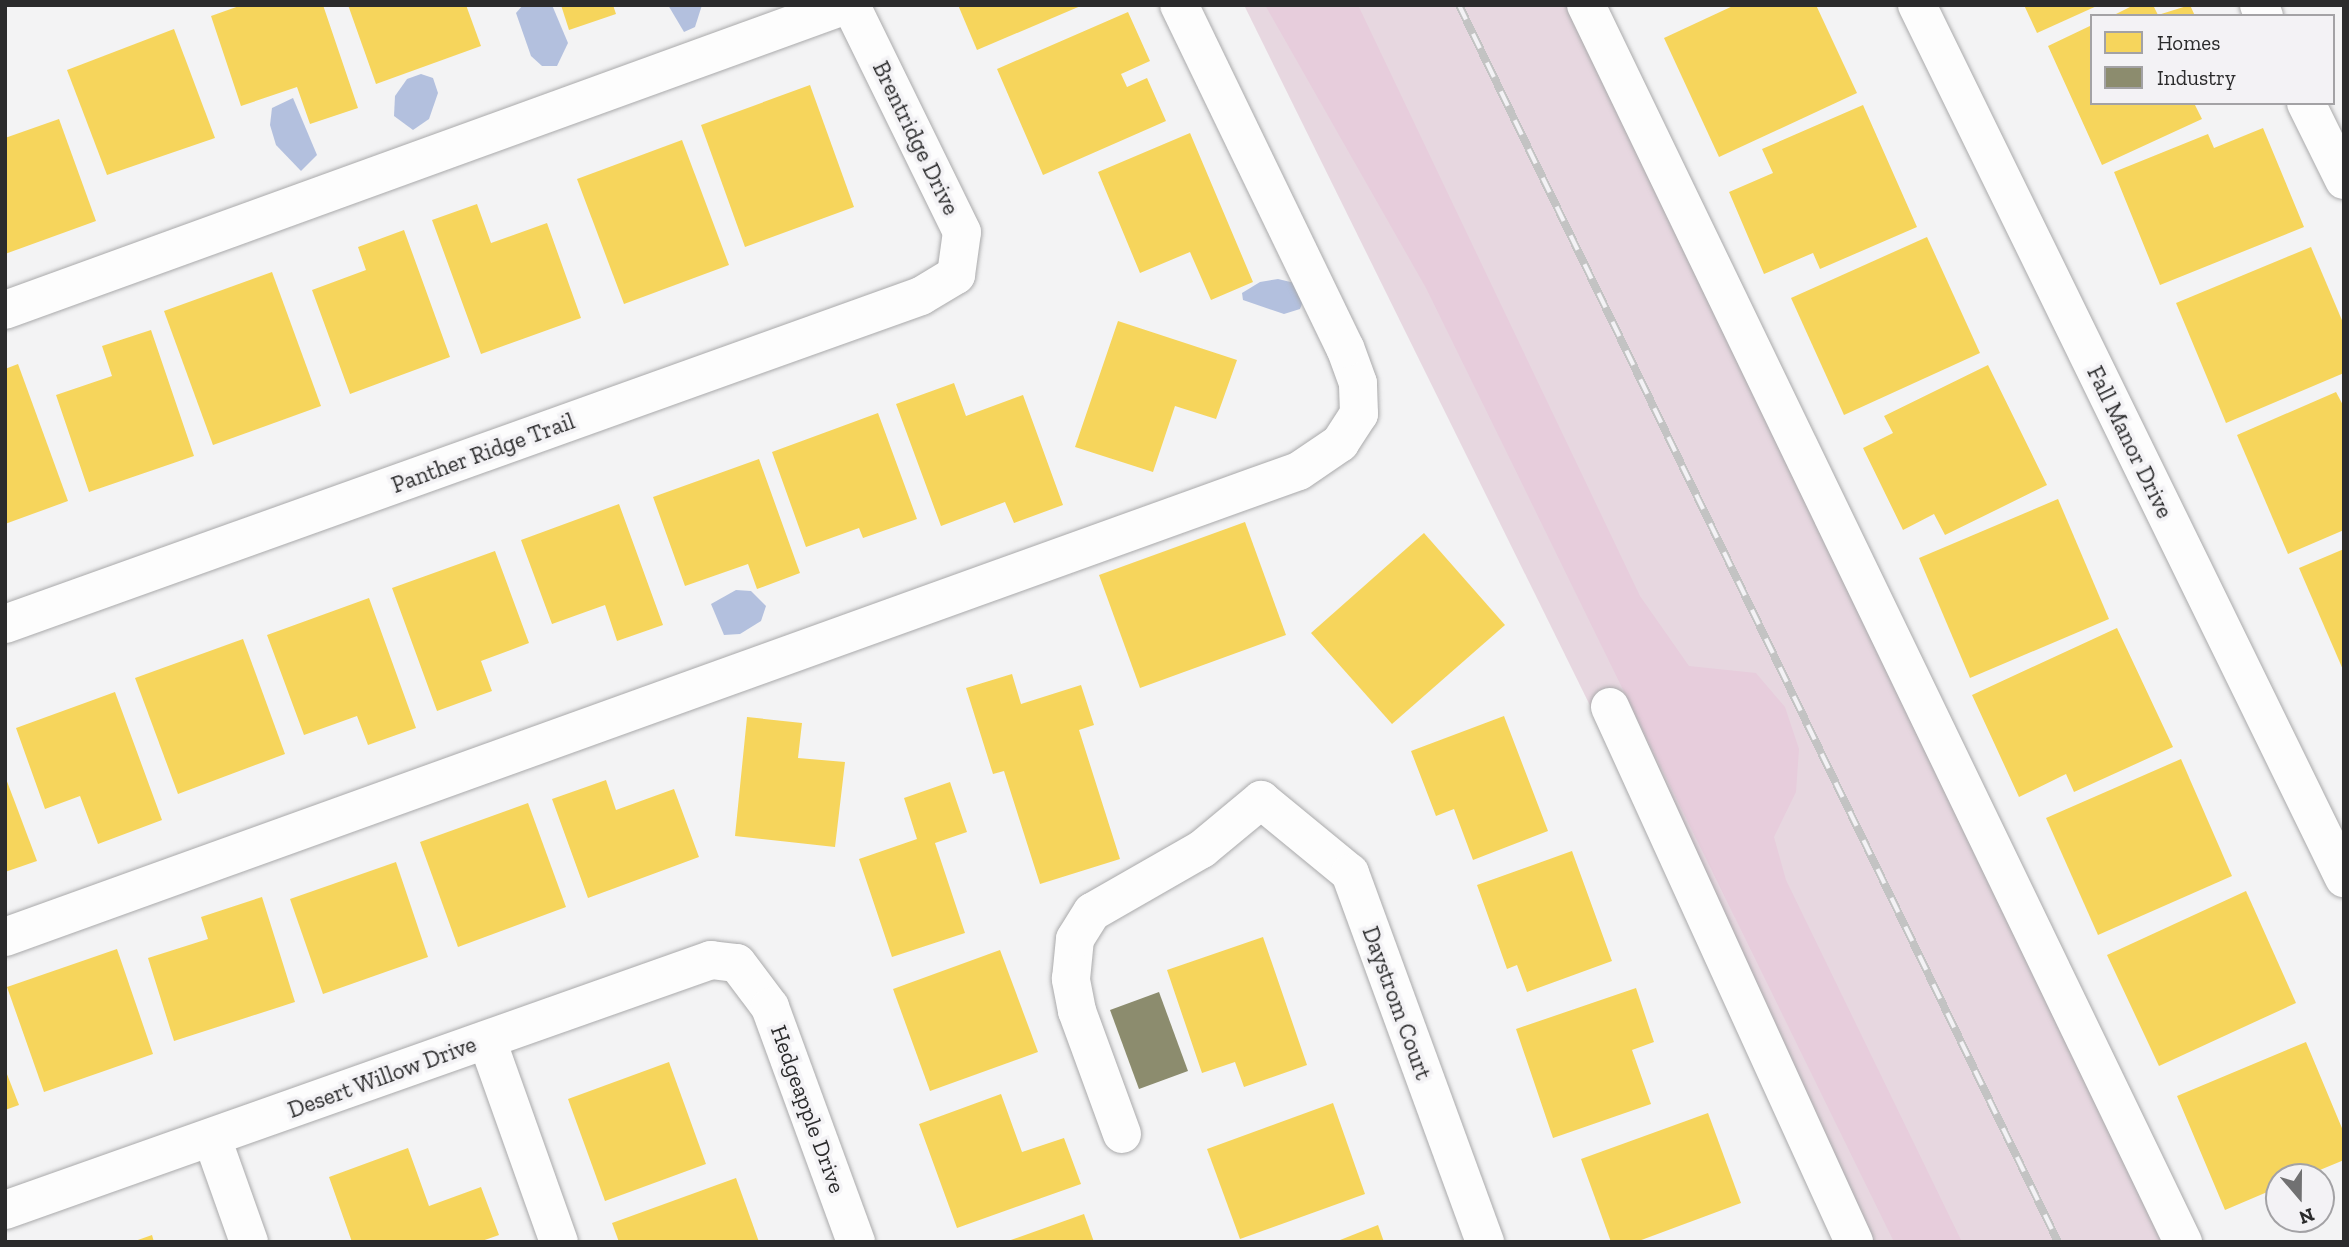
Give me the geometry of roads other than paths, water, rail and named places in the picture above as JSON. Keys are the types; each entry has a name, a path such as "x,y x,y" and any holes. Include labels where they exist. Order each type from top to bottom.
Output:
{"street":[{"name":"Brentridge Drive","path":"848,5 962,232 957,275"},
{"path":"5,310 848,5"},
{"path":"5,937 1299,471 1340,443 1359,414 1350,360 1179,5"},
{"path":"1586,5 2183,1242"},
{"name":"Fall Manor Drive","path":"1917,5 2344,878"},
{"path":"2307,105 2344,180"},
{"name":"Panther Ridge Trail","path":"5,624 921,296 957,275"},
{"path":"1610,707 1854,1242"},
{"name":"Daystrom Court","path":"1122,1134 1077,1012 1071,979 1075,939 1093,912 1202,849 1261,800 1350,873 1485,1242"},
{"name":"Desert Willow Drive","path":"5,1210 711,960 737,963 754,979"},
{"name":"Hedgeapple Drive","path":"754,979 770,1006 856,1242"},
{"path":"487,1040 559,1242"},
{"path":"212,1138 249,1242"}],"water":[{"path":"523,5 552,5 568,43 557,66 542,66 531,56 516,13"},
{"path":"668,5 702,5 695,27 684,32"},
{"path":"421,74 433,78 438,93 429,119 413,130 394,116 395,96 407,79"},
{"path":"293,98 317,155 301,171 276,145 270,125 272,108"},
{"path":"1278,279 1299,284 1304,299 1300,309 1284,314 1243,300 1242,293 1260,282"},
{"path":"736,590 751,591 766,606 761,621 740,634 724,635 711,604"}],"railway":[{"path":"1459,5 2058,1242"}]}
